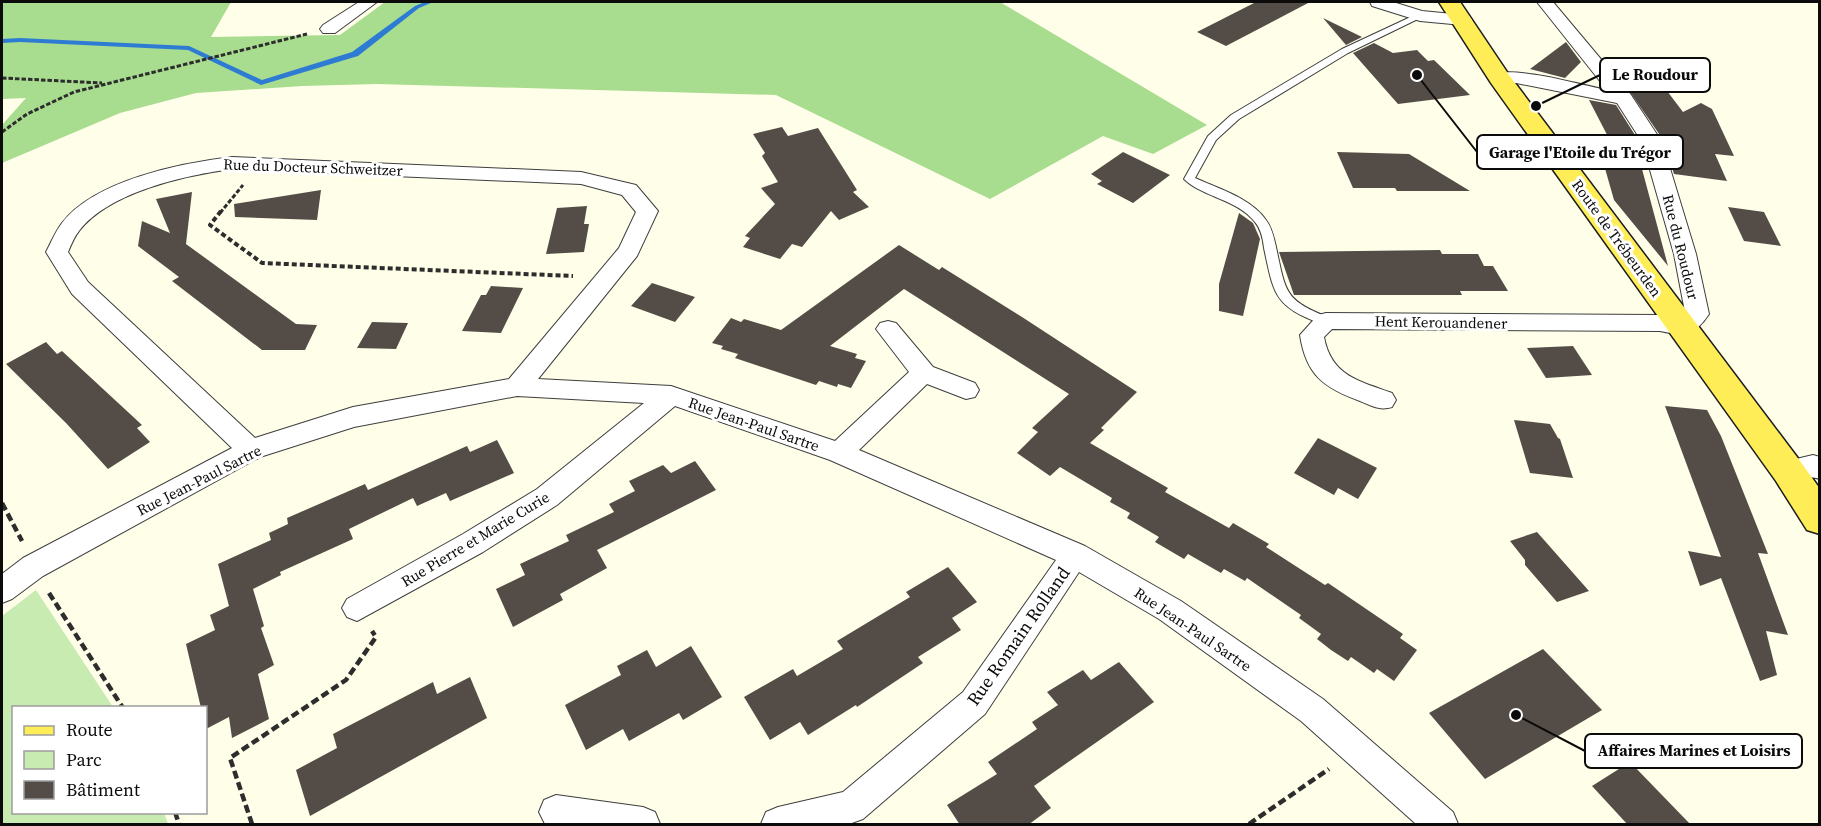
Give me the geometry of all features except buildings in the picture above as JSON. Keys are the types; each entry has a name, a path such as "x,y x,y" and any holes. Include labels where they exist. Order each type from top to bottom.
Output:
{"main road":[{"name":"Route de Trébeurden","path":"1456,11 1499,78 1682,327 1804,470 1820,519"},
{"name":"Route de Trébeurden","path":"1804,470 1820,531"}],"street":[{"path":"329,29 369,2"},
{"path":"1378,2 1420,16 1456,11"},
{"name":"Rue du Roudour","path":"1545,2 1624,99 1653,142 1685,254 1697,314 1682,327"},
{"path":"1499,78 1516,78 1624,99"},
{"name":"Rue du Docteur Schweitzer","path":"251,450 80,288 57,252 70,226 94,206 138,184 190,168 232,163 581,178 629,190 646,211 629,251 518,387"},
{"path":"1326,321 1311,335 1313,353 1324,370 1342,385 1383,400"},
{"name":"Hent Kerouandener","path":"1326,321 1660,322 1682,327"},
{"path":"888,330 924,373 966,390"},
{"path":"839,453 924,373"},
{"name":"Rue Jean-Paul Sartre","path":"2,590 33,567 251,450 353,417 518,387 671,395 839,453 1075,555 1170,610 1312,710 1441,825"},
{"name":"Rue Pierre et Marie Curie","path":"357,608 473,543 547,497 671,395"},
{"name":"Rue Romain Rolland","path":"778,825 851,807 974,703 1075,555"},
{"path":"556,812 644,825"}],"lane":[{"path":"1326,321 1289,305 1279,292 1268,238 1261,220 1244,208 1189,179 1212,138 1235,117 1345,51 1420,16"}],"path":[{"path":"2,132 27,114 74,92 329,29"},
{"path":"2,78 106,84"},
{"path":"260,164 210,225 262,263 607,278"},
{"path":"2,503 9,513 33,567 122,706"},
{"path":"252,825 230,758 346,680 376,637 357,608"},
{"path":"1249,825 1357,750"}],"green space":[{"path":"2,2 231,2 211,37 340,35 385,2 1000,2 1207,125 1153,154 1103,136 990,199 776,95 377,84 302,86 196,93 120,113 2,163 2,125 26,98 2,99"},
{"path":"36,590 112,706 12,706 12,814 164,814 168,824 2,824 2,616"}],"waterway":[{"path":"2,41 189,48 261,83 355,54 417,7 430,2"}],"place":[{"name":"Garage l'Etoile du Trégor","path":"1417,75"},
{"name":"Le Roudour","path":"1536,106"},
{"name":"Affaires Marines et Loisirs","path":"1516,715"}]}
